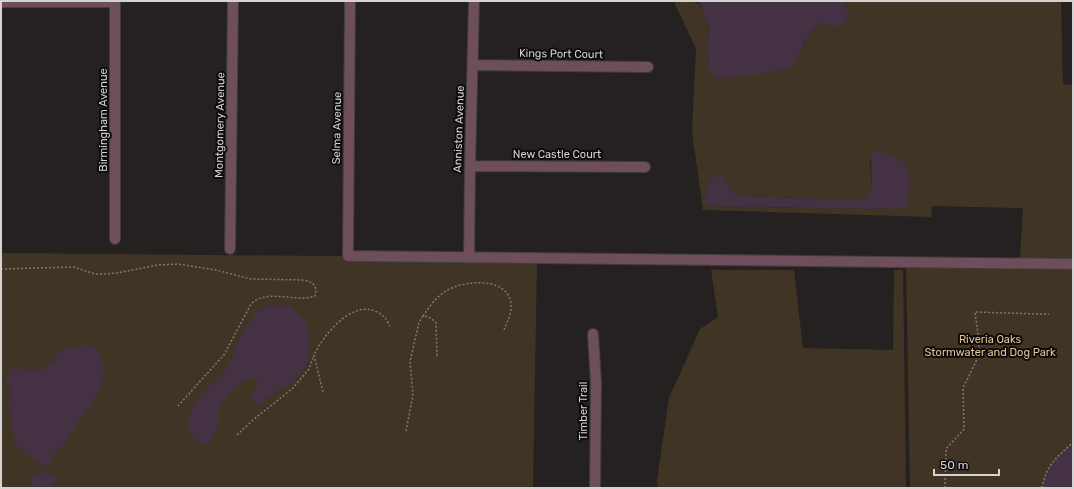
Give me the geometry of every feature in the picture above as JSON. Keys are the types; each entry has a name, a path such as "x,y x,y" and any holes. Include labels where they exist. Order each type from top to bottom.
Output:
{"street":[{"path":"1,2 115,1"},
{"name":"Birmingham Avenue","path":"115,1 115,239"},
{"name":"Montgomery Avenue","path":"230,249 233,1"},
{"name":"Selma Avenue","path":"350,1 348,256 469,258"},
{"name":"Anniston Avenue","path":"469,258 474,1"},
{"name":"Kings Port Court","path":"473,65 648,67"},
{"name":"New Castle Court","path":"470,166 645,166"},
{"path":"469,258 1073,264"},
{"name":"Timber Trail","path":"593,334 596,383 595,488"}],"path":[{"path":"1,269 74,267 95,274 103,274 117,273 151,266 178,264 216,270 251,279 302,280 310,281 315,284 317,290 315,296 308,298 274,297 256,299 251,304 224,355 178,406"},
{"path":"406,431 413,396 410,362 419,322 438,297 446,291 464,283 491,283 502,289 509,296 511,304 510,313 504,330"},
{"path":"237,435 292,388 308,369 324,337 341,320 354,311 364,308 384,316 390,326"},
{"path":"945,488 946,449 964,430 963,388 979,355 979,341 975,312 1050,314"},
{"path":"423,316 427,316 436,323 437,358"},
{"path":"314,355 323,392"},
{"path":"1042,488 1043,480 1051,463 1073,442"}],"green space":[{"path":"675,1 689,1 697,3 703,8 710,27 706,47 709,55 708,64 795,65 802,48 819,23 833,26 843,25 849,14 844,2 833,1 1061,1 1063,84 1073,85 1073,259 1020,258 1023,208 932,206 931,217 703,210 692,132 696,49 675,4","holes":["870,158 885,209 711,206 706,204 725,178 731,190 739,196 859,200 867,198 871,184"]},
{"path":"1,253 537,258 533,488 1,488"},
{"name":"Riveria Oaks Stormwater and Dog Park","path":"906,262 1073,263 1073,488 910,488"},
{"path":"711,270 794,270 803,348 893,350 894,270 903,270 906,488 658,488 657,480 669,398 700,329 718,317"}],"shaded area":[{"path":"697,1 844,2 849,14 843,26 833,26 819,23 808,37 795,65 766,73 717,78 711,72 708,64 709,55 706,47 710,27 706,21 702,7"},
{"path":"873,151 893,156 906,165 909,178 907,208 869,209 711,206 706,204 706,188 715,176 725,178 731,190 739,196 859,200 867,198 870,193 872,181 871,163"},
{"path":"266,306 289,306 307,324 310,345 307,365 292,383 275,392 257,405 251,399 258,381 252,378 234,387 220,406 217,428 210,444 199,444 189,431 190,413 193,406 225,370 250,319"},
{"path":"86,345 94,347 100,354 104,373 102,383 93,401 67,441 51,456 52,459 49,465 42,465 21,450 16,442 9,407 10,387 6,379 10,369 43,370 52,363 56,362 58,352 65,349"},
{"path":"1073,442 1073,488 1042,488 1049,467"},
{"path":"47,472 56,479 52,488 33,488 31,481 32,476"}]}
